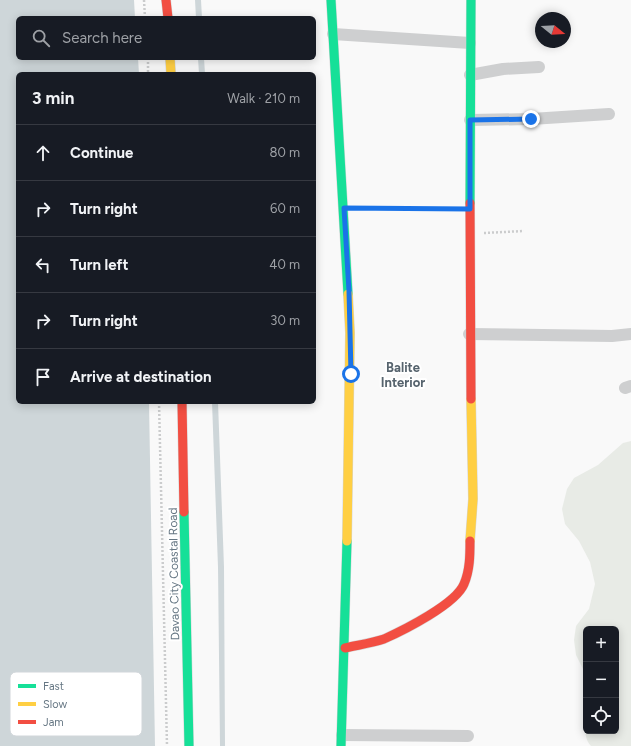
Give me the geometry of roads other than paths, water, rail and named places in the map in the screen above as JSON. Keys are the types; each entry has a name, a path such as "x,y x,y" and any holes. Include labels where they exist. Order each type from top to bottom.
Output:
{"street":[{"path":"166,0 168,16"},
{"path":"331,0 349,291 351,367 345,648 341,741 468,736"},
{"path":"345,648 383,639 396,634 431,615 455,596 464,585 471,549 473,499 469,334 471,0"},
{"path":"333,34 470,43"},
{"path":"170,60 171,72"},
{"path":"470,75 503,69 539,67"},
{"path":"470,120 531,119 608,114"},
{"path":"469,334 612,336 631,334"},
{"name":"Davao City Coastal Road","path":"182,404 190,746"}],"district":[{"name":"Balite Interior","path":"403,374"}]}
